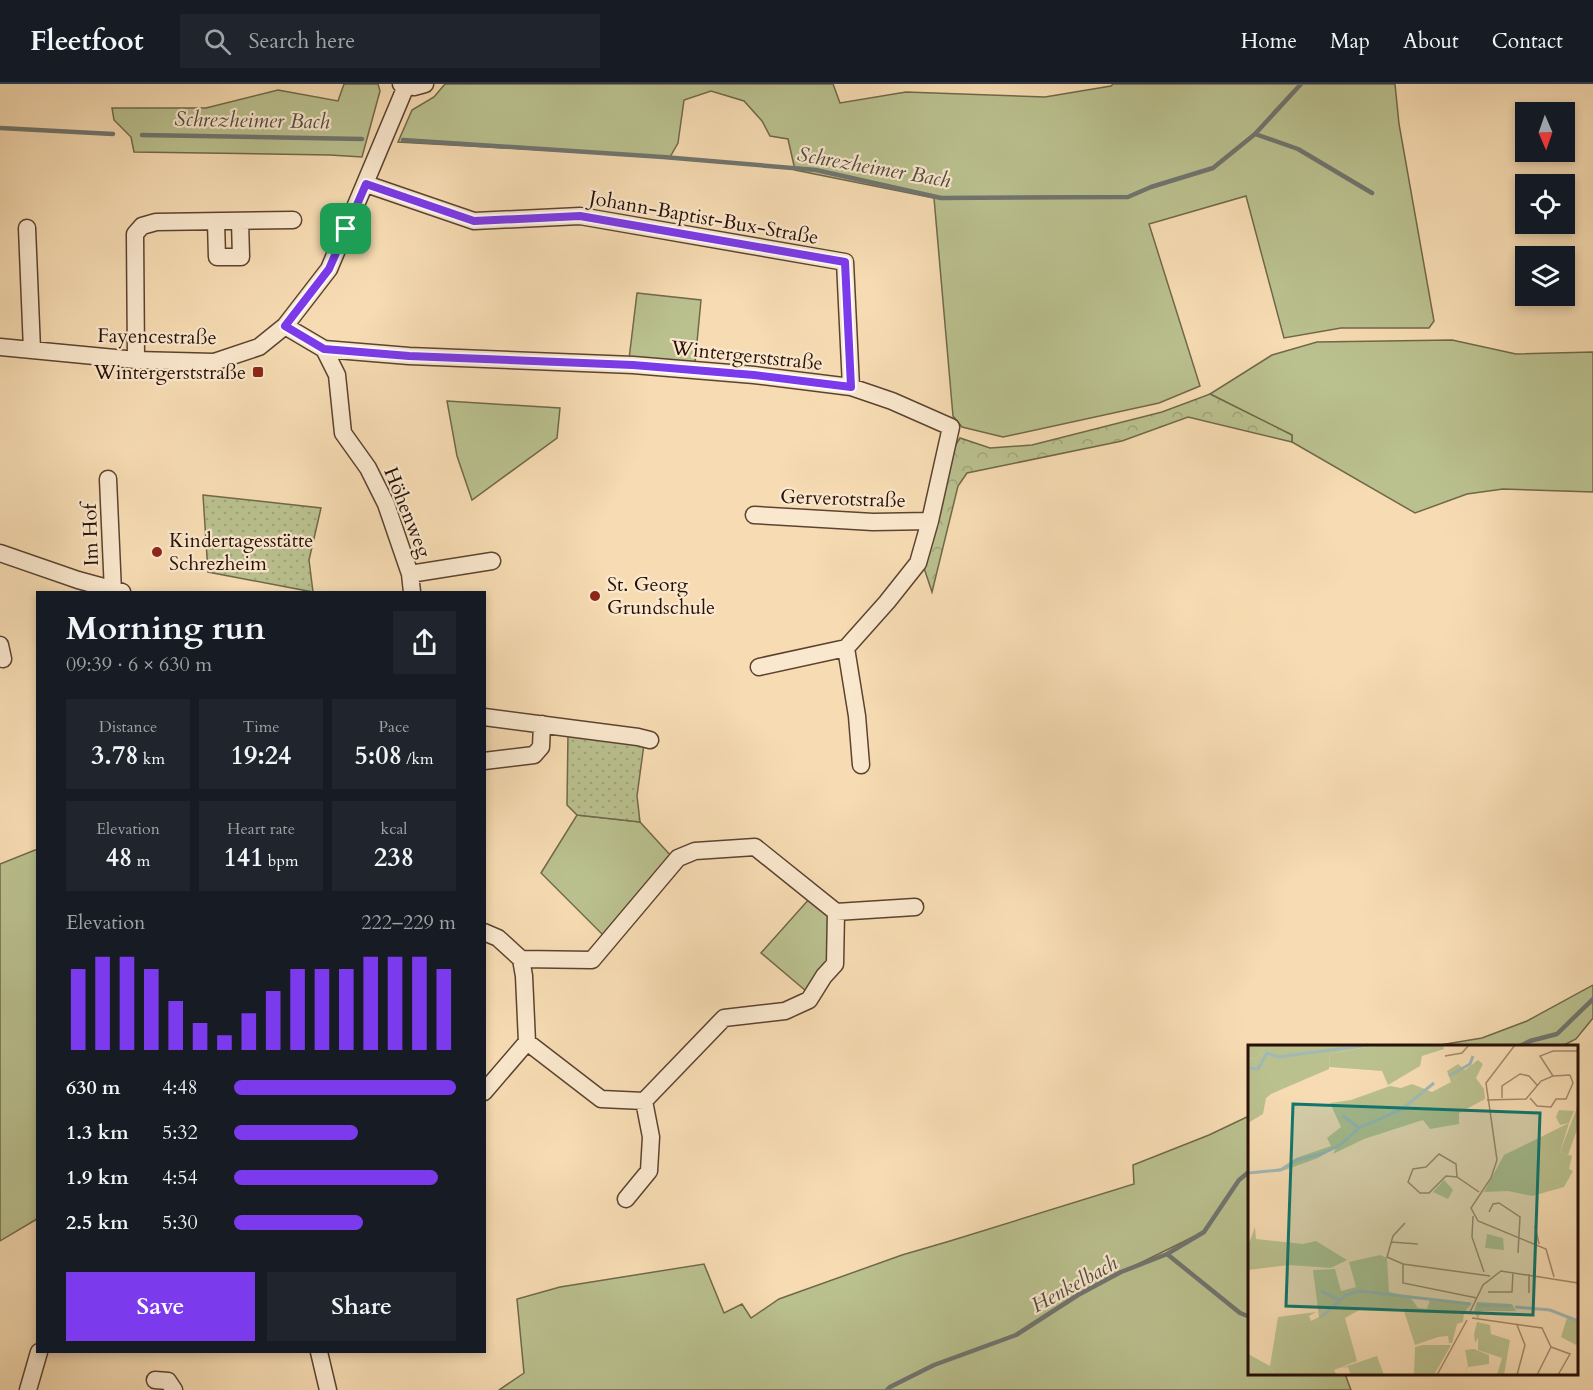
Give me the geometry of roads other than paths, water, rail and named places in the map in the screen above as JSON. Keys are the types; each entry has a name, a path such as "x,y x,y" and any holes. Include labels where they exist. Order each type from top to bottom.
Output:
{"street":[{"name":"Fayencestraße","path":"0,347 136,360 214,362 259,347 285,326 329,269 366,184 403,85 414,87 425,84"},
{"name":"Johann-Baptist-Bux-Straße","path":"366,184 474,221 580,216 845,262 851,387"},
{"path":"136,360 135,234 142,226 156,222 293,220"},
{"path":"216,222 217,257 241,257 240,221"},
{"path":"27,228 32,350"},
{"name":"Wintergerststraße","path":"285,326 324,349 409,356 633,365 754,375 851,387 951,428 930,521"},
{"name":"Höhenweg","path":"324,349 337,375 343,433 368,468 386,504 410,574 412,591"},
{"name":"Im Hof","path":"108,479 116,591"},
{"name":"Gerverotstraße","path":"754,515 873,522 930,521"},
{"path":"759,667 846,648 918,563 930,521"},
{"path":"0,553 116,591"},
{"path":"410,574 492,561"},
{"path":"846,648 857,716 861,765"},
{"path":"486,717 650,740"},
{"path":"486,761 534,755 541,747 542,724"},
{"path":"521,959 592,960 678,858 695,851 755,847 836,912 915,907"},
{"path":"527,1042 601,1099 644,1101 724,1018 785,1011 809,1000 824,976 835,964 836,912"},
{"path":"486,933 498,938 521,959 527,1042 486,1090"},
{"path":"626,1199 649,1171 651,1137 644,1101"},
{"path":"28,1390 39,1353"},
{"path":"319,1353 328,1390"},
{"path":"155,1380 168,1381 174,1390"}],"waterway":[{"name":"Schrezheimer Bach","path":"403,140 663,157 816,170 941,198 1128,197 1151,187 1213,168 1255,134 1301,84"},
{"name":"Schrezheimer Bach","path":"0,128 113,134"},
{"path":"1255,134 1298,149 1372,193"},
{"name":"Schrezheimer Bach","path":"142,135 362,139"},
{"name":"Henkelbach","path":"1522,1045 1557,1034 1593,999"},
{"name":"Henkelbach","path":"887,1390 934,1365 1016,1335 1078,1295 1121,1272 1167,1254 1204,1232 1239,1180 1248,1173"},
{"path":"1167,1254 1240,1313 1248,1316"}],"place":[{"name":"Wintergerststraße","path":"258,372"},
{"name":"Kindertagesstätte Schrezheim","path":"157,552"},
{"name":"St. Georg Grundschule","path":"595,596"}]}
